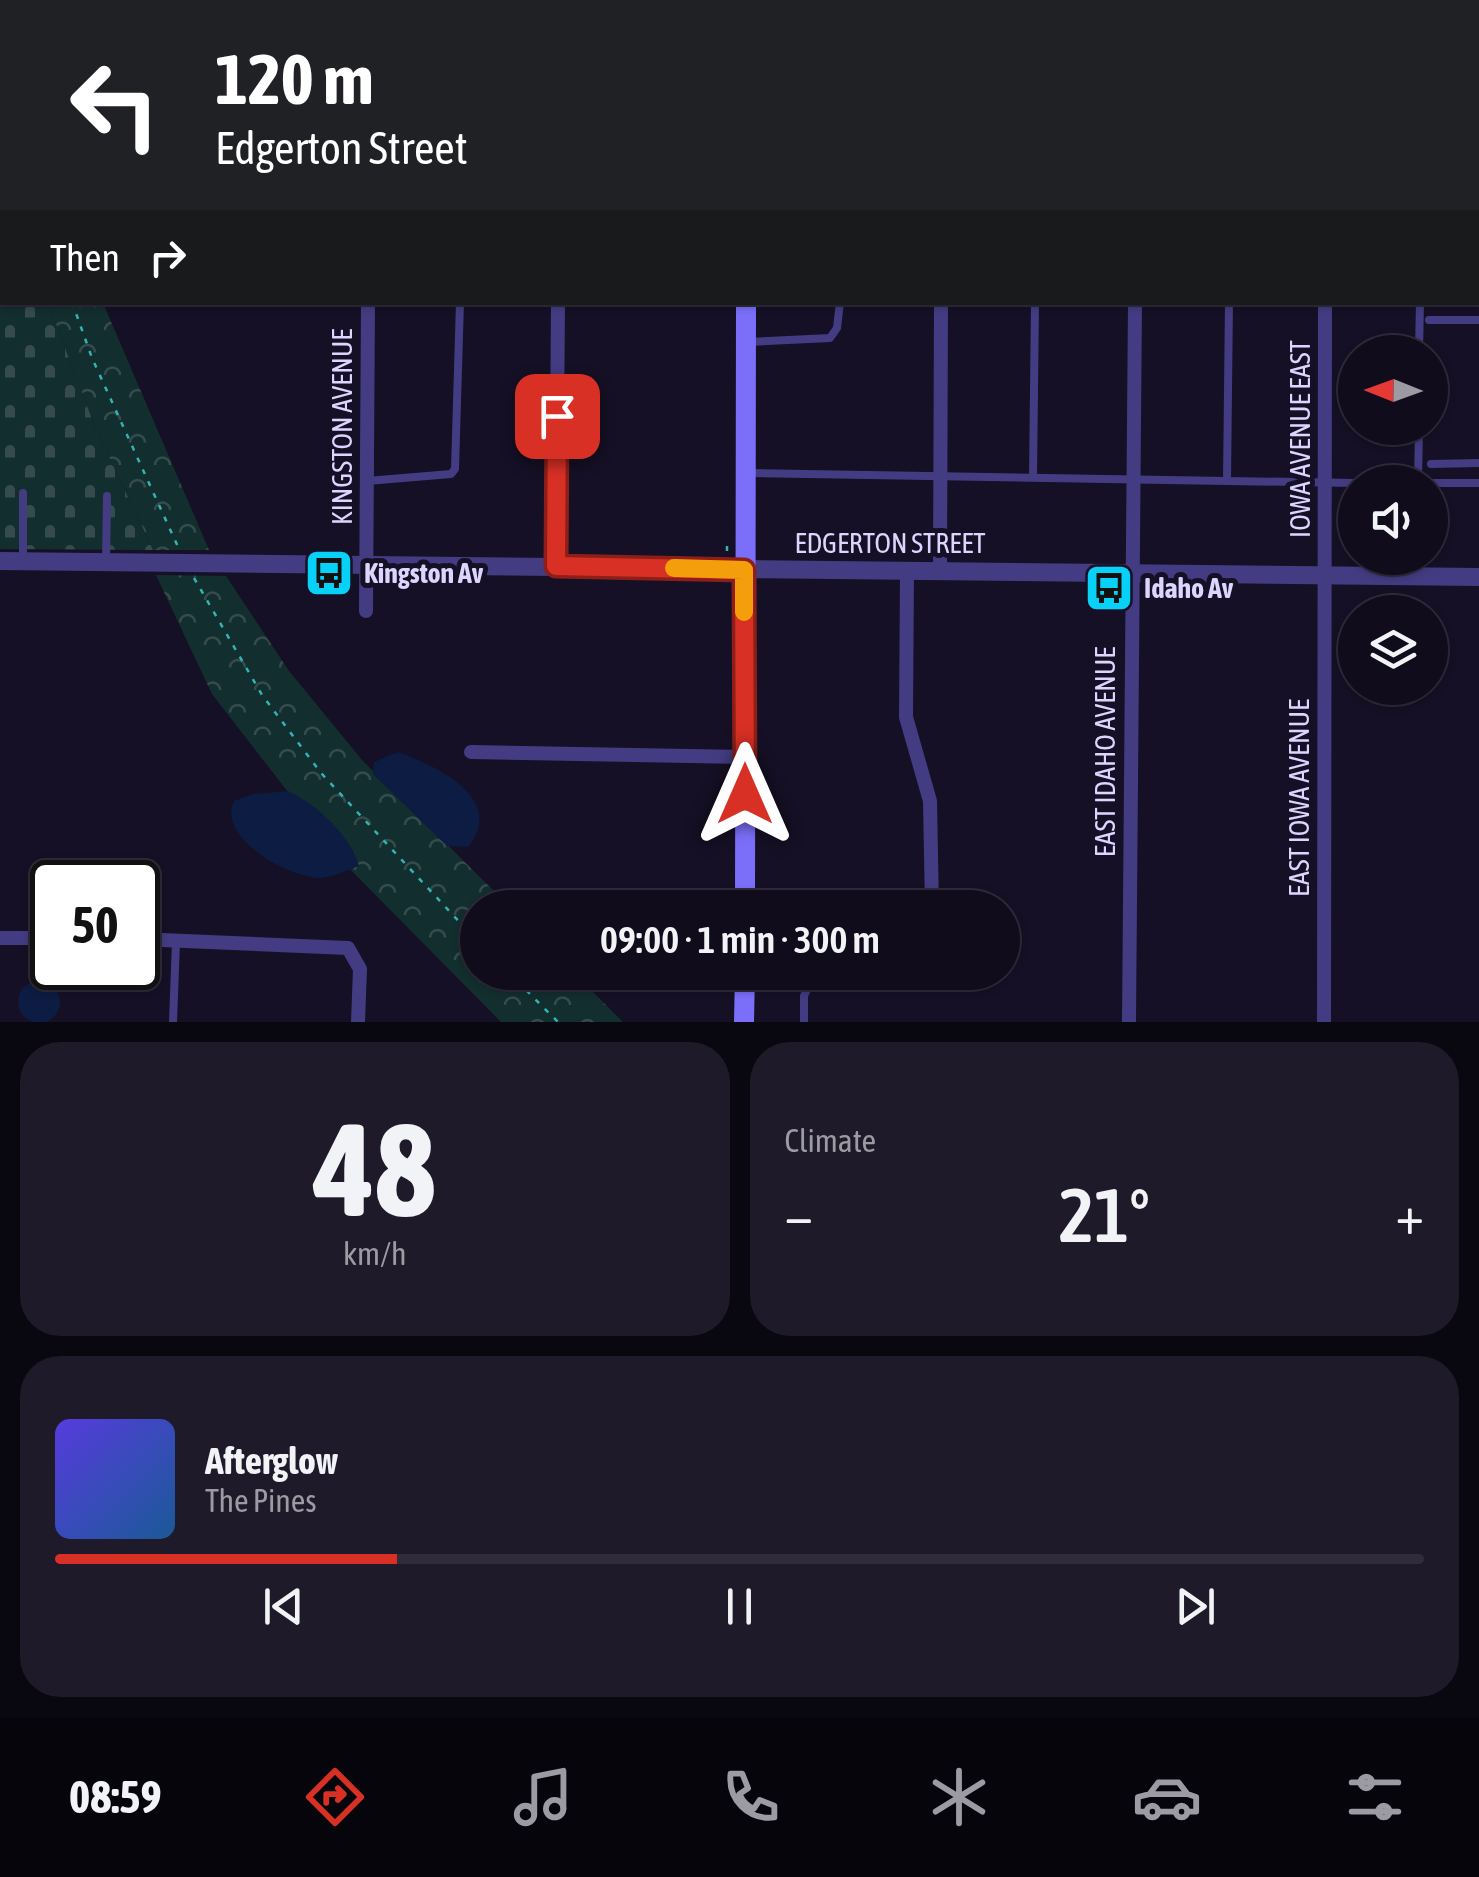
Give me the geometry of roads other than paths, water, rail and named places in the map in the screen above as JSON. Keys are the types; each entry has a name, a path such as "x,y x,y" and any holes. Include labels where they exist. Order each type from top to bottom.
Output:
{"main road":[{"path":"745,890 746,305"},
{"path":"744,990 744,1022"}],"street":[{"name":"KINGSTON AVENUE","path":"366,612 368,305"},
{"path":"556,566 558,305"},
{"path":"940,571 941,305"},
{"name":"EAST IDAHO AVENUE","path":"1129,1022 1135,305"},
{"name":"IOWA AVENUE EAST","path":"1324,575 1326,305"},
{"name":"EDGERTON STREET","path":"0,560 1479,577"},
{"path":"907,570 906,717 930,800 932,890"},
{"name":"EAST IOWA AVENUE","path":"1324,575 1324,1022"},
{"path":"471,752 744,756"},
{"path":"0,938 30,938"},
{"path":"160,939 342,946 354,953 360,969 358,1022"}],"lane":[{"path":"367,480 451,474 456,470 460,305"},
{"path":"746,342 830,338 837,328 840,305"},
{"path":"1034,477 1035,305"},
{"path":"1227,480 1229,305"},
{"path":"1420,305 1420,335"},
{"path":"1429,320 1479,320"},
{"path":"1431,464 1479,463"},
{"path":"745,473 1338,482"},
{"path":"1448,483 1479,483"},
{"path":"23,561 24,493"},
{"path":"106,562 107,496"},
{"path":"172,1022 176,939"},
{"path":"804,1022 807,990"}],"water":[{"path":"398,752 448,776 473,800 479,814 478,830 468,847 447,846 373,774 374,762"},
{"path":"288,791 331,822 348,843 359,866 322,878 308,876 275,864 245,842 231,815 234,801 253,794"},
{"path":"30,983 30,990 56,990 59,1010 47,1022 31,1022 19,1010 19,994"}],"place":[{"name":"Kingston Av","path":"329,573"},
{"name":"Idaho Av","path":"1109,588"}]}
